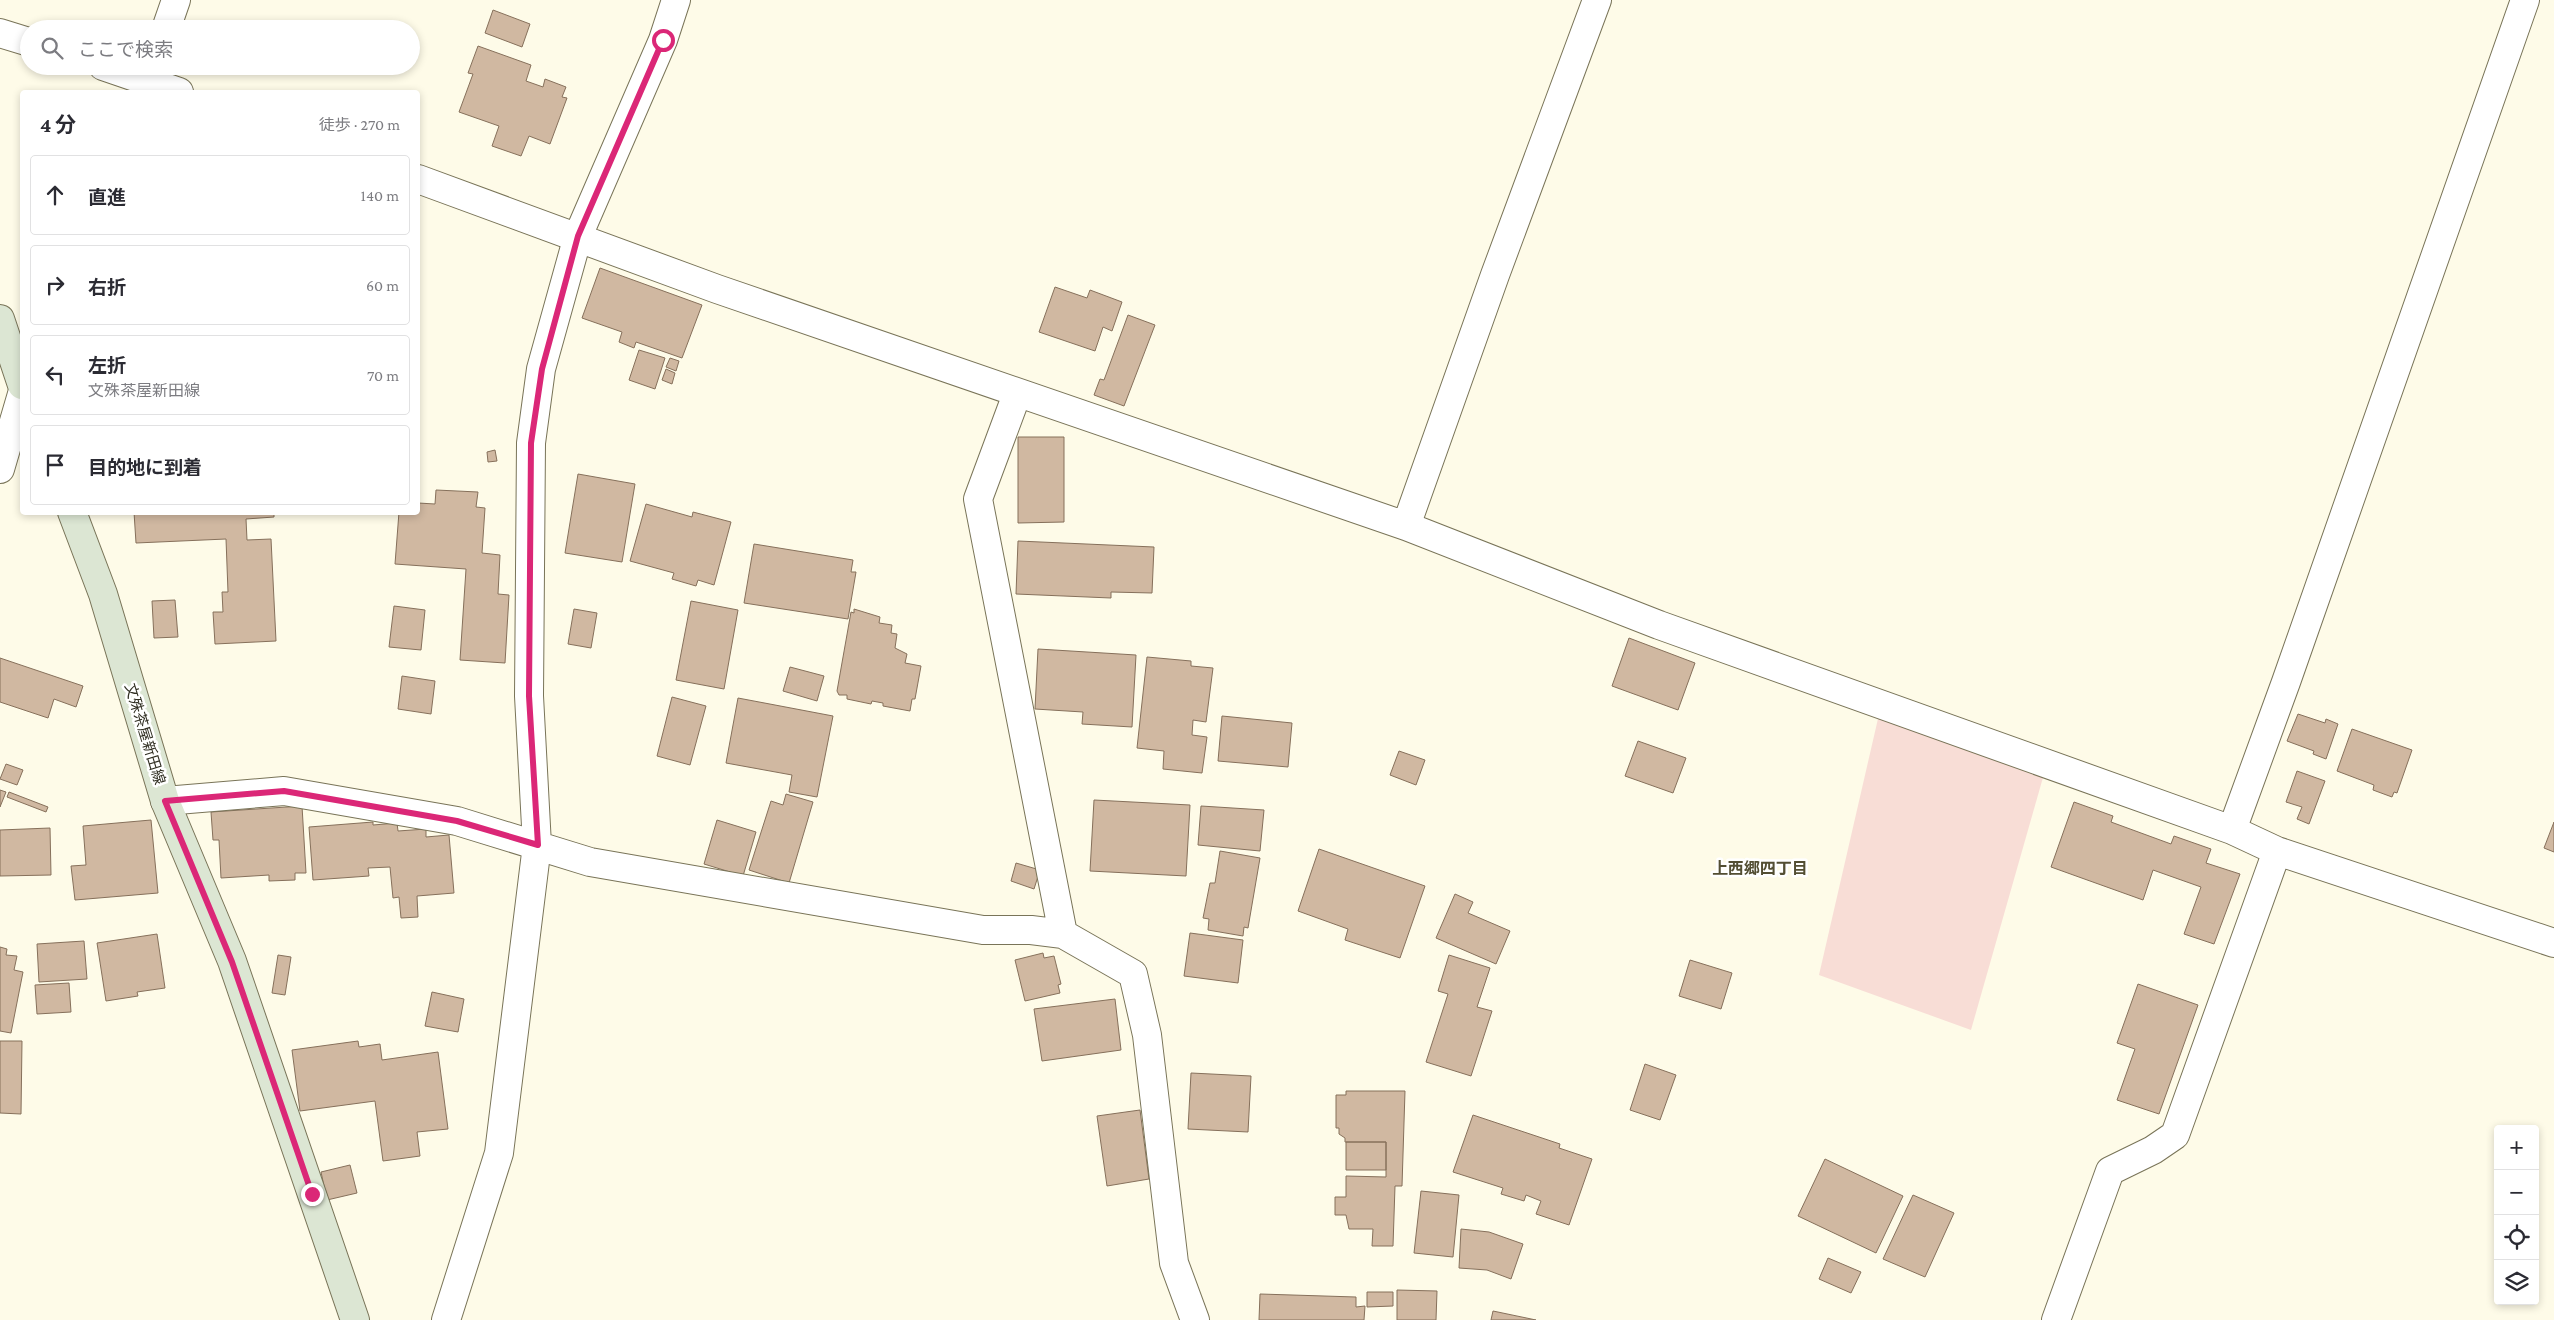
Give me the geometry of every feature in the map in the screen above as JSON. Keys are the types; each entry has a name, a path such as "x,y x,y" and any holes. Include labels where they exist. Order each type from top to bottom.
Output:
{"main road":[{"path":"0,318 20,379"},
{"name":"文殊茶屋新田線","path":"73,515 103,594 165,801 232,962 355,1320"}],"street":[{"path":"169,20 176,0"},
{"path":"446,1320 499,1154 538,845 529,696 531,443 542,369 578,236 663,40 676,0"},
{"path":"1406,526 1597,0"},
{"path":"2232,830 2286,682 2525,0"},
{"path":"0,33 20,39"},
{"path":"153,75 176,90"},
{"path":"420,180 578,236 726,292 1017,394 1406,526 1659,625 2232,830 2277,851 2554,943"},
{"path":"1017,394 978,499 1063,934"},
{"path":"0,470 20,401"},
{"path":"165,801 284,791 457,821 590,862 973,929 1031,930 1063,934 1133,974 1147,1035 1174,1263 1187,1313"},
{"path":"2056,1320 2110,1171 2153,1150 2175,1135 2277,851"}],"shaded area":[{"path":"1880,710 2044,774 1971,1030 1819,975"}],"building":[{"path":"493,10 530,24 522,47 485,33"},
{"path":"478,46 531,65 526,81 543,87 545,79 566,87 562,97 567,98 550,144 529,136 521,156 492,146 499,126 459,112 473,74 468,73"},
{"path":"600,268 702,305 682,358 636,342 634,348 619,342 622,332 582,318"},
{"path":"1055,287 1087,298 1090,290 1122,302 1112,331 1103,327 1095,351 1039,332"},
{"path":"1128,315 1155,325 1124,406 1094,395 1100,379 1104,380"},
{"path":"639,350 665,358 655,389 629,380"},
{"path":"670,358 679,361 676,371 666,367"},
{"path":"666,369 675,373 672,384 662,380"},
{"path":"1018,437 1064,437 1064,522 1018,523"},
{"path":"495,450 497,461 488,462 487,452"},
{"path":"578,474 635,484 622,562 565,553"},
{"path":"436,490 478,492 476,507 485,508 482,553 500,555 498,594 509,595 505,663 460,660 466,569 395,564 399,515 420,515 420,503 435,504"},
{"path":"646,504 692,517 693,512 731,522 714,585 698,580 696,586 672,579 674,573 630,561"},
{"path":"134,515 274,515 274,517 246,519 247,540 271,539 276,641 215,644 213,612 223,612 222,592 228,592 226,539 136,543"},
{"path":"1018,541 1154,547 1152,593 1111,592 1111,598 1016,594"},
{"path":"754,544 853,560 851,572 856,572 848,619 744,603"},
{"path":"175,600 178,637 154,638 152,601"},
{"path":"691,601 738,610 724,689 676,680"},
{"path":"394,606 425,610 421,650 389,647"},
{"path":"574,609 597,613 591,648 568,644"},
{"path":"854,609 880,617 879,623 892,625 891,633 897,634 895,648 907,654 905,663 921,666 915,699 912,699 910,711 883,706 883,703 872,701 871,704 847,699 847,695 839,695 837,691 851,612 854,613"},
{"path":"1629,638 1695,663 1678,710 1612,686"},
{"path":"1038,649 1136,655 1132,727 1082,724 1083,712 1035,709"},
{"path":"1147,657 1191,661 1191,666 1213,668 1206,722 1193,720 1192,735 1207,737 1202,773 1163,769 1164,751 1137,748"},
{"path":"0,658 83,686 76,707 54,699 48,718 0,702"},
{"path":"790,667 824,676 817,701 783,691"},
{"path":"402,676 435,681 431,714 398,709"},
{"path":"672,697 706,706 690,765 657,756"},
{"path":"738,698 833,716 817,797 789,792 792,775 726,763"},
{"path":"2298,714 2325,723 2326,719 2338,724 2326,759 2313,754 2314,751 2287,741"},
{"path":"1222,716 1292,723 1288,767 1218,761"},
{"path":"2352,729 2412,750 2397,793 2394,792 2392,797 2373,790 2374,785 2337,771"},
{"path":"1638,741 1686,758 1673,793 1625,776"},
{"path":"1399,751 1425,760 1416,785 1390,775"},
{"path":"6,764 23,770 17,785 0,779"},
{"path":"2297,771 2325,781 2309,824 2297,819 2302,807 2286,802"},
{"path":"0,790 6,792 0,807"},
{"path":"9,792 48,807 46,812 7,797"},
{"path":"786,794 813,802 789,883 749,870 771,801 783,805"},
{"path":"1094,800 1190,805 1186,876 1090,871"},
{"path":"2074,802 2113,816 2111,822 2171,844 2174,836 2211,849 2206,863 2240,874 2214,944 2184,934 2201,887 2153,870 2143,900 2051,867"},
{"path":"302,806 306,873 295,873 295,880 269,881 269,875 221,878 219,840 213,840 211,812"},
{"path":"1201,806 1264,810 1260,851 1198,845"},
{"path":"151,820 158,893 75,900 71,866 86,865 83,826"},
{"path":"717,820 756,832 743,876 704,864"},
{"path":"373,822 373,825 397,823 398,831 426,829 426,837 449,835 454,893 417,896 418,917 401,918 399,897 393,898 390,867 368,868 369,876 313,880 309,827"},
{"path":"2554,822 2554,852 2544,848"},
{"path":"50,828 51,875 0,876 0,830"},
{"path":"1319,849 1425,886 1400,958 1345,940 1348,929 1298,911"},
{"path":"1220,851 1260,858 1248,928 1244,927 1243,936 1208,930 1209,919 1203,918 1210,883 1215,883"},
{"path":"1016,863 1040,870 1034,889 1011,881"},
{"path":"1455,894 1473,902 1468,913 1510,931 1496,964 1436,938"},
{"path":"1190,933 1243,940 1238,983 1184,976"},
{"path":"157,934 165,988 137,992 138,996 106,1001 97,943"},
{"path":"84,941 87,979 39,982 37,944"},
{"path":"0,947 7,949 6,955 17,956 14,970 23,972 11,1033 0,1031"},
{"path":"1043,953 1044,958 1054,956 1061,984 1058,985 1060,993 1025,1001 1015,960"},
{"path":"278,955 291,957 285,995 272,993"},
{"path":"1449,955 1490,968 1477,1007 1492,1011 1471,1076 1426,1062 1448,994 1438,991"},
{"path":"1690,960 1732,973 1721,1009 1679,996"},
{"path":"69,983 71,1012 37,1014 35,985"},
{"path":"2138,984 2198,1005 2159,1114 2117,1100 2135,1049 2117,1043"},
{"path":"432,992 464,999 458,1032 425,1026"},
{"path":"1115,999 1121,1050 1042,1061 1034,1009"},
{"path":"0,1041 22,1041 21,1114 0,1113"},
{"path":"358,1041 359,1047 380,1044 382,1060 438,1052 448,1129 417,1132 420,1156 383,1161 375,1101 300,1111 292,1050"},
{"path":"1645,1064 1676,1075 1660,1120 1630,1110"},
{"path":"1191,1073 1251,1076 1248,1132 1188,1129"},
{"path":"1346,1091 1405,1091 1402,1186 1395,1186 1393,1246 1372,1246 1373,1229 1349,1229 1346,1215 1335,1215 1335,1197 1346,1197 1346,1176 1386,1177 1386,1142 1345,1142 1345,1138 1339,1134 1339,1128 1336,1128 1336,1095 1346,1095"},
{"path":"1140,1110 1149,1179 1107,1186 1097,1116"},
{"path":"1473,1115 1560,1144 1559,1148 1592,1159 1569,1225 1536,1214 1541,1201 1526,1195 1524,1201 1501,1194 1503,1188 1453,1172"},
{"path":"1346,1142 1386,1142 1386,1170 1346,1170"},
{"path":"1825,1159 1903,1196 1876,1253 1798,1216"},
{"path":"350,1165 357,1193 327,1200 321,1172"},
{"path":"1421,1191 1459,1195 1453,1257 1414,1253"},
{"path":"1913,1195 1954,1213 1925,1277 1883,1259"},
{"path":"1461,1229 1489,1232 1523,1244 1511,1279 1487,1270 1459,1268"},
{"path":"1828,1258 1861,1272 1851,1293 1819,1279"},
{"path":"1397,1290 1437,1291 1436,1320 1397,1320"},
{"path":"1367,1292 1393,1292 1393,1306 1367,1307"},
{"path":"1260,1294 1356,1297 1356,1307 1365,1306 1364,1320 1259,1320"},
{"path":"1493,1311 1536,1320 1491,1320"}],"district":[{"name":"上西郷四丁目","path":"1760,868"}],"route":[{"path":"312,1194 232,962 165,801 284,791 457,821 538,845 529,696 531,443 542,369 578,236 663,40"}]}
